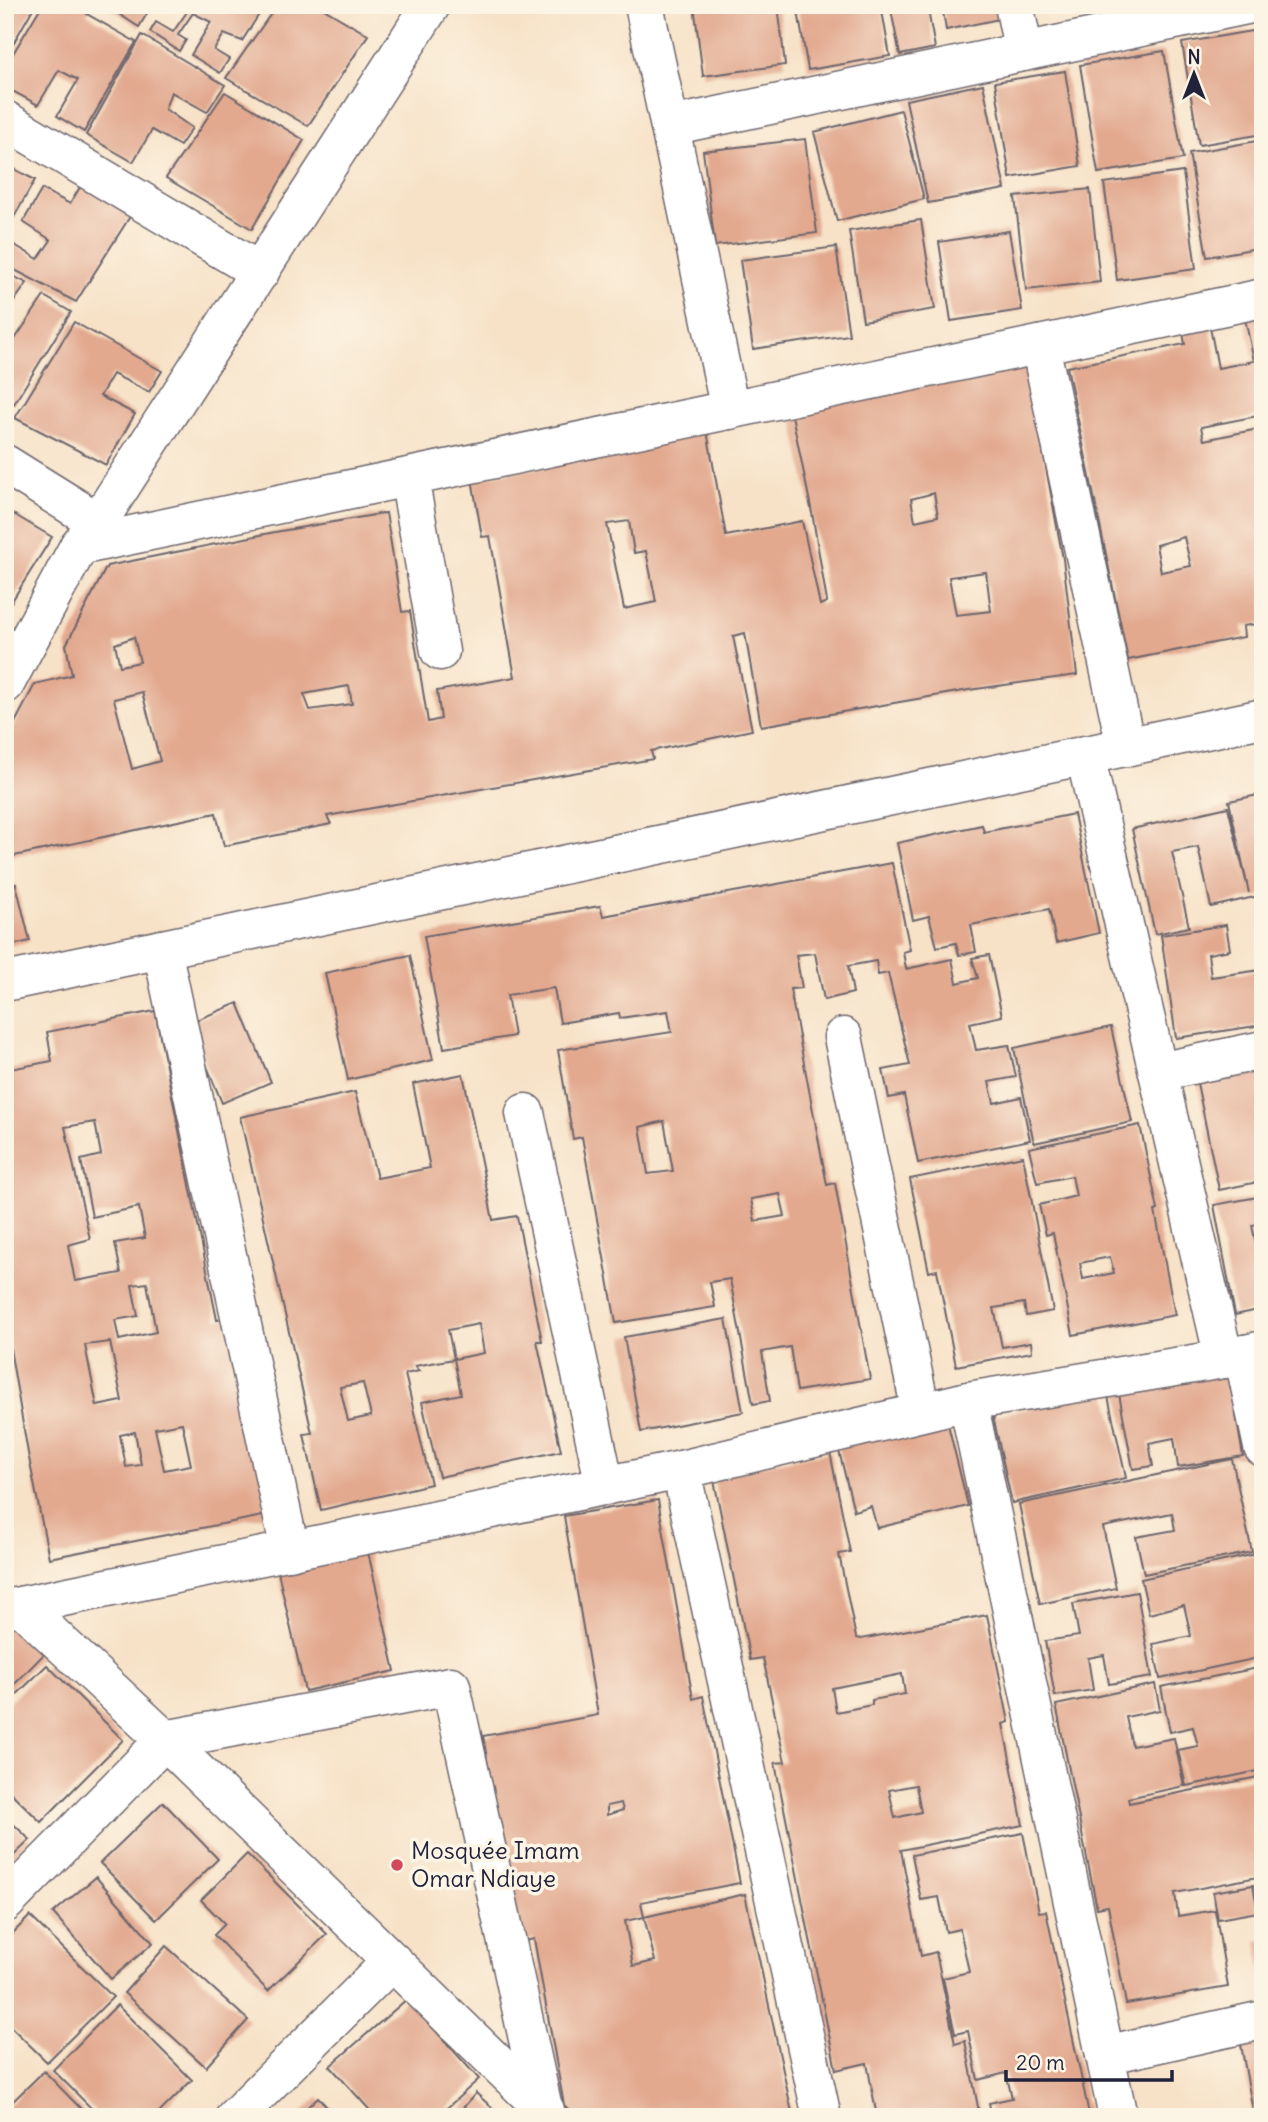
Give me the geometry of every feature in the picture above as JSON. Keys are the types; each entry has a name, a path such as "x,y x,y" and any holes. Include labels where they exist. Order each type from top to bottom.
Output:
{"street":[{"path":"644,5 730,410"},
{"path":"1014,5 1024,52"},
{"path":"670,126 1247,5"},
{"path":"5,684 89,534 260,272 419,9"},
{"path":"5,120 260,272"},
{"path":"5,464 89,534 409,477 1263,298"},
{"path":"1040,345 1126,747"},
{"path":"409,477 440,651"},
{"path":"5,982 1263,718"},
{"path":"1085,755 1158,1072 1243,1355 1263,1447"},
{"path":"162,949 290,1551"},
{"path":"843,1037 921,1412"},
{"path":"1158,1072 1263,1050"},
{"path":"525,1113 605,1486"},
{"path":"13,1608 681,1470 968,1401 1243,1355"},
{"path":"968,1401 1118,2117"},
{"path":"681,1470 822,2117"},
{"path":"13,1608 165,1740 547,2113"},
{"path":"5,1903 165,1740 451,1686 547,2113"},
{"path":"235,2117 392,1961"},
{"path":"1105,2055 1263,2020"}],"building":[{"path":"5,5 35,5 5,58"},
{"path":"42,5 92,5 87,14 136,42 84,132 57,116 78,80 59,70 38,105 5,87 5,67"},
{"path":"105,5 152,5 139,27"},
{"path":"183,5 265,5 242,41 224,34 214,50 229,59 220,73 191,55 211,22 193,13 178,35 186,40 179,51 150,32 156,22 173,32 189,9"},
{"path":"277,5 317,5 368,35 308,126 226,78"},
{"path":"694,5 778,5 785,65 703,76"},
{"path":"797,5 881,5 890,56 808,70"},
{"path":"890,5 927,5 935,48 900,55"},
{"path":"942,5 1007,5 1009,17 946,30"},
{"path":"1263,29 1263,134 1199,145 1182,43"},
{"path":"142,35 225,85 207,112 171,92 165,109 192,128 180,146 152,130 133,162 86,135"},
{"path":"1164,51 1183,159 1098,173 1080,65"},
{"path":"1065,71 1080,166 1010,178 995,82"},
{"path":"983,84 1005,189 928,203 906,100"},
{"path":"225,92 304,140 252,229 166,178"},
{"path":"901,110 924,199 837,221 814,132"},
{"path":"805,139 817,233 715,246 703,151"},
{"path":"1263,140 1263,247 1207,257 1189,153"},
{"path":"5,164 35,180 5,233"},
{"path":"1183,172 1196,269 1117,280 1104,183"},
{"path":"83,182 136,207 76,302 5,265 5,254 13,244 38,259 51,240 23,222 42,189 70,204"},
{"path":"1090,189 1100,282 1026,290 1015,197"},
{"path":"921,220 935,309 863,321 849,231"},
{"path":"1009,231 1022,310 951,321 939,242"},
{"path":"836,247 849,335 753,349 740,260"},
{"path":"5,272 27,283 5,314"},
{"path":"44,296 71,312 14,404 5,399 5,354"},
{"path":"1263,310 1263,415 1201,427 1204,440 1263,428 1263,623 1243,626 1244,637 1128,660 1067,367 1185,344 1182,328 1209,322 1218,368 1254,361 1244,314","holes":["1184,537 1191,566 1161,572 1156,545"]},
{"path":"74,322 162,371 149,392 113,374 100,396 135,414 106,465 15,418"},
{"path":"1025,355 1063,559 1077,675 969,690 761,726 745,633 733,636 752,730 651,751 653,759 327,816 331,824 224,846 216,813 5,858 5,742 35,684 72,675 66,645 107,566 386,513 402,612 410,611 428,722 441,719 437,691 515,677 490,536 482,537 472,479 596,458 594,452 707,431 726,536 802,521 820,605 827,602 791,410","holes":["934,493 938,516 915,521 911,499","629,521 634,553 646,551 656,602 624,609 607,524","986,572 991,611 956,615 949,577","134,637 140,662 120,666 115,644","349,686 352,704 310,710 304,694","142,692 160,761 132,769 114,699"]},
{"path":"5,509 52,537 5,612"},
{"path":"1263,794 1263,895 1211,907 1198,847 1172,852 1189,927 1155,934 1132,829 1228,807 1249,893 1229,801"},
{"path":"1074,814 1099,933 1056,943 1049,909 971,925 976,952 959,955 956,943 937,947 929,916 913,920 897,843 982,825 984,832"},
{"path":"892,863 910,950 903,952 906,969 952,959 957,983 978,978 972,958 989,955 1002,1016 970,1023 976,1050 1009,1045 1016,1077 989,1082 994,1103 1021,1097 1030,1140 918,1163 904,1095 889,1098 883,1070 910,1065 888,973 878,975 876,961 848,966 853,993 824,1000 815,953 796,955 802,988 790,989 827,1185 835,1183 870,1379 797,1391 790,1347 762,1352 770,1401 753,1404 730,1279 710,1282 715,1307 616,1323 582,1137 573,1139 558,1050 672,1032 668,1011 620,1018 619,1013 560,1023 554,988 507,995 514,1036 444,1048 424,936 600,906 603,916","holes":["664,1121 673,1171 648,1174 640,1127","780,1194 785,1216 755,1221 751,1199"]},
{"path":"16,884 30,941 5,947 5,886"},
{"path":"1226,925 1230,950 1208,954 1211,977 1261,970 1263,1025 1176,1038 1161,935"},
{"path":"410,955 433,1060 348,1080 325,973"},
{"path":"238,1003 271,1082 222,1103 189,1023"},
{"path":"155,1011 217,1320 230,1318 273,1514 49,1558 5,1320 5,1070 52,1061 47,1032","holes":["95,1122 101,1155 81,1160 92,1217 139,1207 145,1238 115,1243 121,1273 75,1281 68,1245 90,1239 65,1127","147,1283 156,1332 119,1340 115,1320 138,1316 132,1285","110,1342 122,1401 97,1406 85,1345","182,1423 191,1465 164,1470 155,1428","135,1432 141,1465 126,1467 120,1435"]},
{"path":"1111,1027 1132,1122 1034,1143 1014,1048"},
{"path":"1263,1063 1263,1181 1219,1190 1196,1078"},
{"path":"463,1074 493,1220 517,1216 542,1341 537,1341 561,1451 439,1477 422,1402 461,1394 454,1359 415,1366 419,1371 405,1374 431,1484 321,1510 304,1434 312,1433 240,1117 355,1092 377,1178 430,1168 413,1084","holes":["479,1324 484,1353 454,1359 448,1330","363,1383 371,1416 348,1421 340,1387"]},
{"path":"1140,1125 1158,1210 1155,1211 1175,1315 1073,1335 1053,1233 1046,1235 1039,1205 1076,1196 1072,1176 1037,1183 1029,1148","holes":["1110,1257 1114,1273 1083,1279 1080,1263"]},
{"path":"1023,1156 1053,1311 1026,1316 1024,1303 994,1308 1002,1347 1031,1342 1032,1352 956,1366 937,1270 929,1272 910,1179"},
{"path":"1263,1196 1263,1223 1252,1225 1259,1260 1263,1259 1263,1309 1235,1315 1214,1205"},
{"path":"726,1319 743,1412 641,1432 624,1337"},
{"path":"1226,1358 1243,1456 1178,1467 1174,1438 1149,1443 1153,1466 1133,1469 1116,1378"},
{"path":"1107,1392 1126,1478 1012,1503 993,1416"},
{"path":"945,1412 968,1506 877,1528 871,1506 854,1511 836,1439"},
{"path":"830,1452 850,1552 839,1554 856,1638 987,1615 1009,1722 1003,1724 1023,1825 901,1850 921,1956 936,1952 955,2044 965,2041 980,2117 877,2117 867,2063 836,2070 775,1763 785,1762 763,1658 750,1660 713,1475","holes":["902,1674 905,1694 872,1700 872,1705 836,1712 832,1688","916,1785 921,1812 895,1818 889,1790"]},
{"path":"1232,1459 1252,1552 1144,1574 1136,1537 1175,1530 1172,1513 1103,1527 1116,1588 1040,1604 1019,1504"},
{"path":"658,1500 693,1699 703,1696 740,1883 641,1902 644,1917 745,1894 793,2117 577,2117 564,2105 534,1939 520,1942 483,1736 598,1715 564,1516","holes":["621,1803 623,1810 607,1815 607,1806","644,1917 655,1961 633,1966 625,1921"]},
{"path":"368,1552 395,1671 305,1691 278,1572"},
{"path":"1256,1554 1263,1585 1263,1657 1160,1679 1153,1644 1191,1636 1184,1605 1149,1614 1141,1579"},
{"path":"1137,1592 1152,1677 1109,1684 1104,1655 1088,1658 1093,1690 1055,1696 1045,1641 1079,1636 1073,1604"},
{"path":"5,1619 50,1648 5,1694"},
{"path":"47,1665 123,1740 41,1822 5,1787 5,1706"},
{"path":"1263,1667 1263,1770 1186,1786 1178,1750 1198,1746 1193,1727 1170,1732 1161,1687"},
{"path":"1155,1684 1160,1710 1126,1717 1132,1746 1174,1738 1184,1786 1128,1798 1129,1803 1263,1776 1263,1876 1175,1893 1178,1916 1215,1910 1228,1987 1126,2004 1108,1906 1097,1908 1056,1705"},
{"path":"163,1802 218,1859 156,1920 100,1863"},
{"path":"5,1816 30,1840 5,1864"},
{"path":"1023,1833 1039,1912 1046,1911 1089,2114 1075,2117 992,2117 989,2103 1012,2098 1006,2073 978,2080 968,2031 955,2034 943,1978 969,1972 960,1929 946,1932 939,1897 921,1900 912,1855"},
{"path":"247,1854 327,1934 268,1991 214,1935 225,1924 201,1900"},
{"path":"96,1877 153,1943 111,1979 53,1913"},
{"path":"1253,1885 1258,1912 1218,1919 1213,1892"},
{"path":"30,1916 113,1997 47,2062 5,2021 5,1941"},
{"path":"1263,1940 1263,1968 1261,1968 1257,1941"},
{"path":"166,1946 248,2020 206,2067 124,1993"},
{"path":"407,1999 479,2079 437,2117 376,2117 330,2066"},
{"path":"117,2005 192,2080 155,2117 100,2117 53,2070"},
{"path":"1263,2035 1263,2117 1254,2117 1240,2039"},
{"path":"44,2071 89,2117 5,2117 5,2109"},
{"path":"476,2093 502,2117 455,2117"},
{"path":"318,2097 336,2117 297,2117"}],"place":[{"name":"Mosquée Imam Omar Ndiaye","path":"397,1865"}]}
